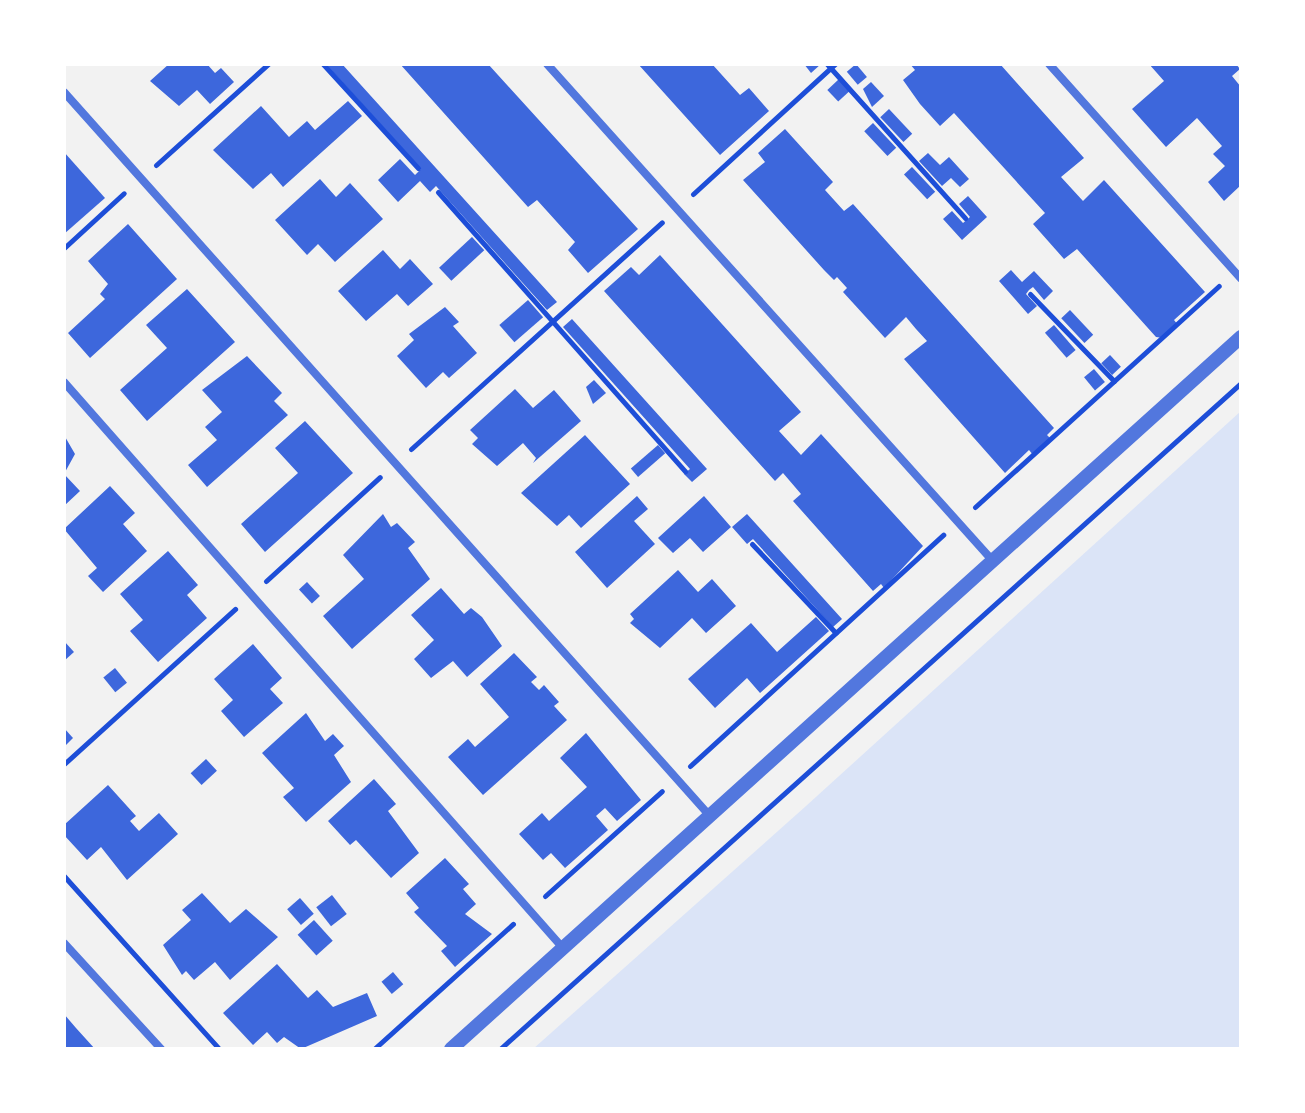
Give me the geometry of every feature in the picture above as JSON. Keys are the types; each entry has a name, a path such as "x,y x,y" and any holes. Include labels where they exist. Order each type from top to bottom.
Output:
{"street":[{"path":"547,64 992,560"},
{"path":"1049,64 1238,276"},
{"path":"64,92 710,816"},
{"path":"451,1049 1241,337"},
{"path":"64,382 562,947"},
{"path":"64,943 161,1049"}],"path":[{"path":"64,248 268,64"},
{"path":"323,64 418,168"},
{"path":"64,764 831,65 965,218"},
{"path":"438,192 554,319 685,471"},
{"path":"374,1049 1114,381 1238,276"},
{"path":"1030,294 1114,381"},
{"path":"500,1049 1241,383"},
{"path":"752,544 836,633"},
{"path":"64,876 219,1049"}],"shaded area":[{"path":"1241,411 1241,1049 533,1049 806,806"}],"building":[{"path":"169,64 207,64 215,73 221,68 234,82 210,104 197,90 179,106 150,81"},
{"path":"326,64 342,64 557,302 547,310 436,186 430,192 420,181 398,202 378,180 400,159 415,175 421,169"},
{"path":"400,64 488,64 638,229 588,273 568,250 575,242 537,200 528,207"},
{"path":"638,64 712,64 740,95 749,88 769,111 720,155"},
{"path":"804,64 821,64 811,73"},
{"path":"856,64 867,77 858,85 847,72"},
{"path":"910,64 1000,64 1084,158 1061,177 1083,201 1104,180 1205,292 1174,320 1178,325 1163,338 1156,337 1077,249 1064,259 1033,224 1045,213 954,113 940,126 920,104 903,80 915,70"},
{"path":"1149,64 1236,64 1240,69 1232,76 1241,87 1241,185 1224,201 1208,182 1225,166 1213,154 1222,146 1197,118 1166,147 1132,109 1164,81"},
{"path":"839,79 850,91 838,102 827,90"},
{"path":"871,82 884,96 872,107 863,89"},
{"path":"348,101 362,116 283,187 271,173 253,189 213,150 261,106 289,137 307,121 315,130"},
{"path":"889,109 912,134 903,142 880,117"},
{"path":"873,123 896,148 887,156 864,131"},
{"path":"785,129 833,182 825,190 844,211 853,204 1054,428 1047,435 1051,439 1033,455 1029,450 1005,473 904,359 927,341 906,317 885,338 843,292 847,288 837,277 834,280 824,270 743,180 765,162 758,153"},
{"path":"64,152 105,198 64,234"},
{"path":"928,153 940,165 949,157 969,179 960,187 951,178 942,186 919,161"},
{"path":"912,167 935,192 927,199 904,175"},
{"path":"320,179 336,197 350,183 383,219 335,262 318,244 307,255 275,220"},
{"path":"968,196 987,217 962,240 943,219 952,211 963,223 970,217 959,204"},
{"path":"128,224 177,279 90,358 68,333 105,299 100,294 108,284 88,261"},
{"path":"472,237 484,250 451,281 439,268"},
{"path":"383,250 400,269 410,259 433,284 408,306 397,294 366,321 338,291"},
{"path":"660,255 801,412 779,431 801,455 821,434 923,546 884,588 881,584 873,591 793,501 801,494 783,473 775,481 604,291 631,267 639,275"},
{"path":"1011,270 1022,282 1034,271 1053,291 1044,300 1033,287 1029,290 1026,294 1037,306 1028,314 999,281"},
{"path":"187,289 235,342 147,421 120,390 167,348 146,325"},
{"path":"528,300 543,317 514,342 499,325"},
{"path":"445,307 459,322 453,326 477,353 449,378 443,372 426,388 397,356 414,340 409,334"},
{"path":"1070,310 1093,335 1084,343 1061,318"},
{"path":"572,319 707,469 692,482 684,474 690,469 563,327"},
{"path":"1054,325 1076,350 1067,358 1045,333"},
{"path":"1110,355 1121,367 1112,375 1101,363"},
{"path":"247,356 282,393 274,401 288,415 207,487 188,465 217,440 205,427 222,412 202,390"},
{"path":"1094,369 1105,382 1095,390 1084,377"},
{"path":"594,380 606,393 593,404 586,387"},
{"path":"515,389 533,408 554,390 581,421 533,463 536,458 523,443 497,466 472,444 478,438 470,430"},
{"path":"305,421 353,473 265,552 241,524 298,473 275,448"},
{"path":"64,435 75,454 64,474"},
{"path":"585,435 630,484 581,528 569,515 557,526 521,493"},
{"path":"658,445 665,453 638,477 631,469"},
{"path":"64,474 80,491 64,506"},
{"path":"110,486 135,513 123,524 147,551 103,592 88,576 97,568 64,529"},
{"path":"637,496 648,509 634,521 655,544 607,588 575,552"},
{"path":"704,496 731,527 703,552 690,538 673,553 658,538"},
{"path":"383,514 391,527 397,523 415,542 408,548 430,579 352,649 323,616 364,579 343,555"},
{"path":"747,514 842,619 833,627 753,539 747,544 732,527"},
{"path":"168,551 198,585 187,595 207,618 158,662 130,631 143,620 120,594"},
{"path":"678,570 698,592 712,579 736,606 706,633 692,618 660,648 630,623 634,619 630,614"},
{"path":"307,582 320,596 312,603 299,590"},
{"path":"441,588 464,614 471,608 482,617 502,646 467,677 453,661 431,678 414,659 434,640 411,615"},
{"path":"816,617 829,631 760,693 747,678 715,708 688,679 751,623 777,652"},
{"path":"64,641 74,652 64,661"},
{"path":"253,644 282,678 270,689 283,703 244,737 221,711 233,700 214,679"},
{"path":"514,653 537,677 531,682 539,690 544,685 559,702 554,706 567,720 483,795 448,757 468,739 475,747 509,717 480,684"},
{"path":"115,668 127,683 115,692 103,677"},
{"path":"306,713 325,741 333,734 344,746 334,755 351,782 306,822 283,797 294,788 262,753"},
{"path":"64,728 73,738 64,747"},
{"path":"586,733 641,800 617,821 605,808 596,816 608,830 565,868 551,853 543,860 519,834 542,813 549,821 587,787 560,758"},
{"path":"206,759 217,771 202,785 191,773"},
{"path":"374,779 396,804 388,811 419,853 391,878 356,840 350,845 328,821"},
{"path":"108,785 136,816 130,821 139,831 159,813 178,834 127,880 101,847 87,860 64,835 64,825"},
{"path":"445,858 469,884 463,889 476,904 465,914 492,934 455,967 441,951 447,946 414,912 419,908 406,893"},
{"path":"202,893 230,923 246,909 278,937 230,980 215,962 194,980 186,971 182,975 163,945 191,920 182,910"},
{"path":"332,895 347,914 331,926 316,907"},
{"path":"300,898 314,914 301,925 287,909"},
{"path":"314,920 333,941 316,956 298,935"},
{"path":"277,964 308,998 317,990 333,1007 367,993 377,1016 301,1049 284,1037 277,1043 267,1032 253,1045 223,1013"},
{"path":"393,972 403,984 392,994 382,982"},
{"path":"64,1014 76,1028 95,1049 64,1049"}]}
